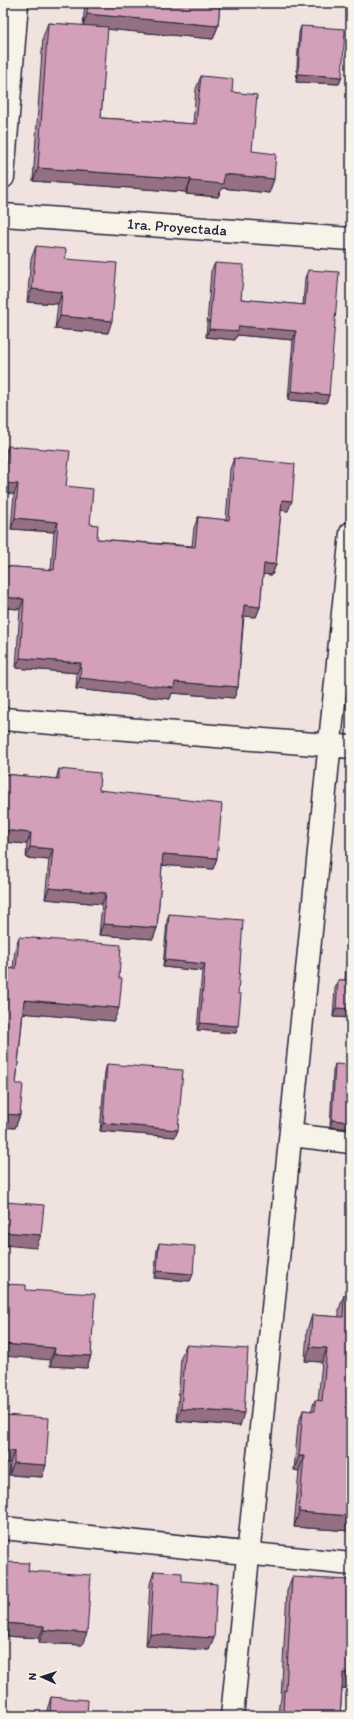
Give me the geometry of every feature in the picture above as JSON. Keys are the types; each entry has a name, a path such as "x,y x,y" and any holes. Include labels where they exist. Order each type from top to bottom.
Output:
{"street":[{"path":"3,177 17,3"},
{"name":"1ra. Proyectada","path":"3,215 351,240"},
{"path":"232,1716 351,533"},
{"path":"3,719 351,746"},
{"path":"291,1135 351,1142"},
{"path":"3,1528 351,1564"}],"building":[{"path":"88,3 220,3 218,26 87,14"},
{"path":"48,23 108,27 101,118 196,124 201,76 233,79 232,92 257,95 252,151 276,154 274,179 224,174 223,184 191,181 191,179 38,168"},
{"path":"301,26 345,29 342,77 298,74"},
{"path":"36,246 66,249 65,259 117,263 112,321 60,316 62,292 32,289"},
{"path":"215,263 244,265 241,299 305,305 308,270 339,272 329,395 291,391 296,331 239,326 238,331 209,329"},
{"path":"8,446 70,451 66,486 93,489 90,524 98,525 97,539 195,547 198,517 229,520 234,458 295,464 292,501 282,500 276,564 264,564 260,607 244,605 238,687 175,682 174,688 80,678 81,663 20,658 24,599 3,597 3,566 54,570 58,522 15,518 18,484 4,483"},
{"path":"59,769 100,773 99,790 222,804 217,858 163,854 157,928 103,924 106,893 49,888 53,849 30,847 31,833 3,830 3,774 59,779"},
{"path":"169,914 243,920 238,994 241,994 238,1026 200,1023 205,964 165,960"},
{"path":"19,937 121,945 119,978 122,978 119,1008 24,1000 16,1084 23,1084 20,1115 3,1114 3,968 16,969"},
{"path":"350,943 351,1009 336,1008 338,980 348,980"},
{"path":"107,1064 183,1070 178,1130 103,1123"},
{"path":"335,1064 351,1065 351,1122 332,1120"},
{"path":"4,1202 44,1205 41,1235 3,1232"},
{"path":"159,1243 195,1246 193,1274 157,1271"},
{"path":"3,1284 26,1285 26,1290 95,1294 91,1356 54,1354 55,1348 3,1344"},
{"path":"344,1295 351,1295 351,1516 299,1512 304,1456 299,1456 303,1410 315,1411 315,1400 322,1401 327,1348 310,1347 312,1315 343,1317"},
{"path":"186,1345 248,1349 244,1413 181,1409"},
{"path":"3,1415 49,1418 46,1465 14,1463 14,1451 3,1451"},
{"path":"3,1562 29,1563 28,1571 91,1575 87,1633 44,1630 44,1626 3,1623"},
{"path":"154,1571 182,1573 182,1581 217,1584 214,1638 150,1634"},
{"path":"292,1577 349,1580 347,1603 351,1604 351,1673 343,1673 340,1716 283,1716 284,1690 286,1691"},
{"path":"51,1697 88,1700 87,1716 50,1716"}]}
